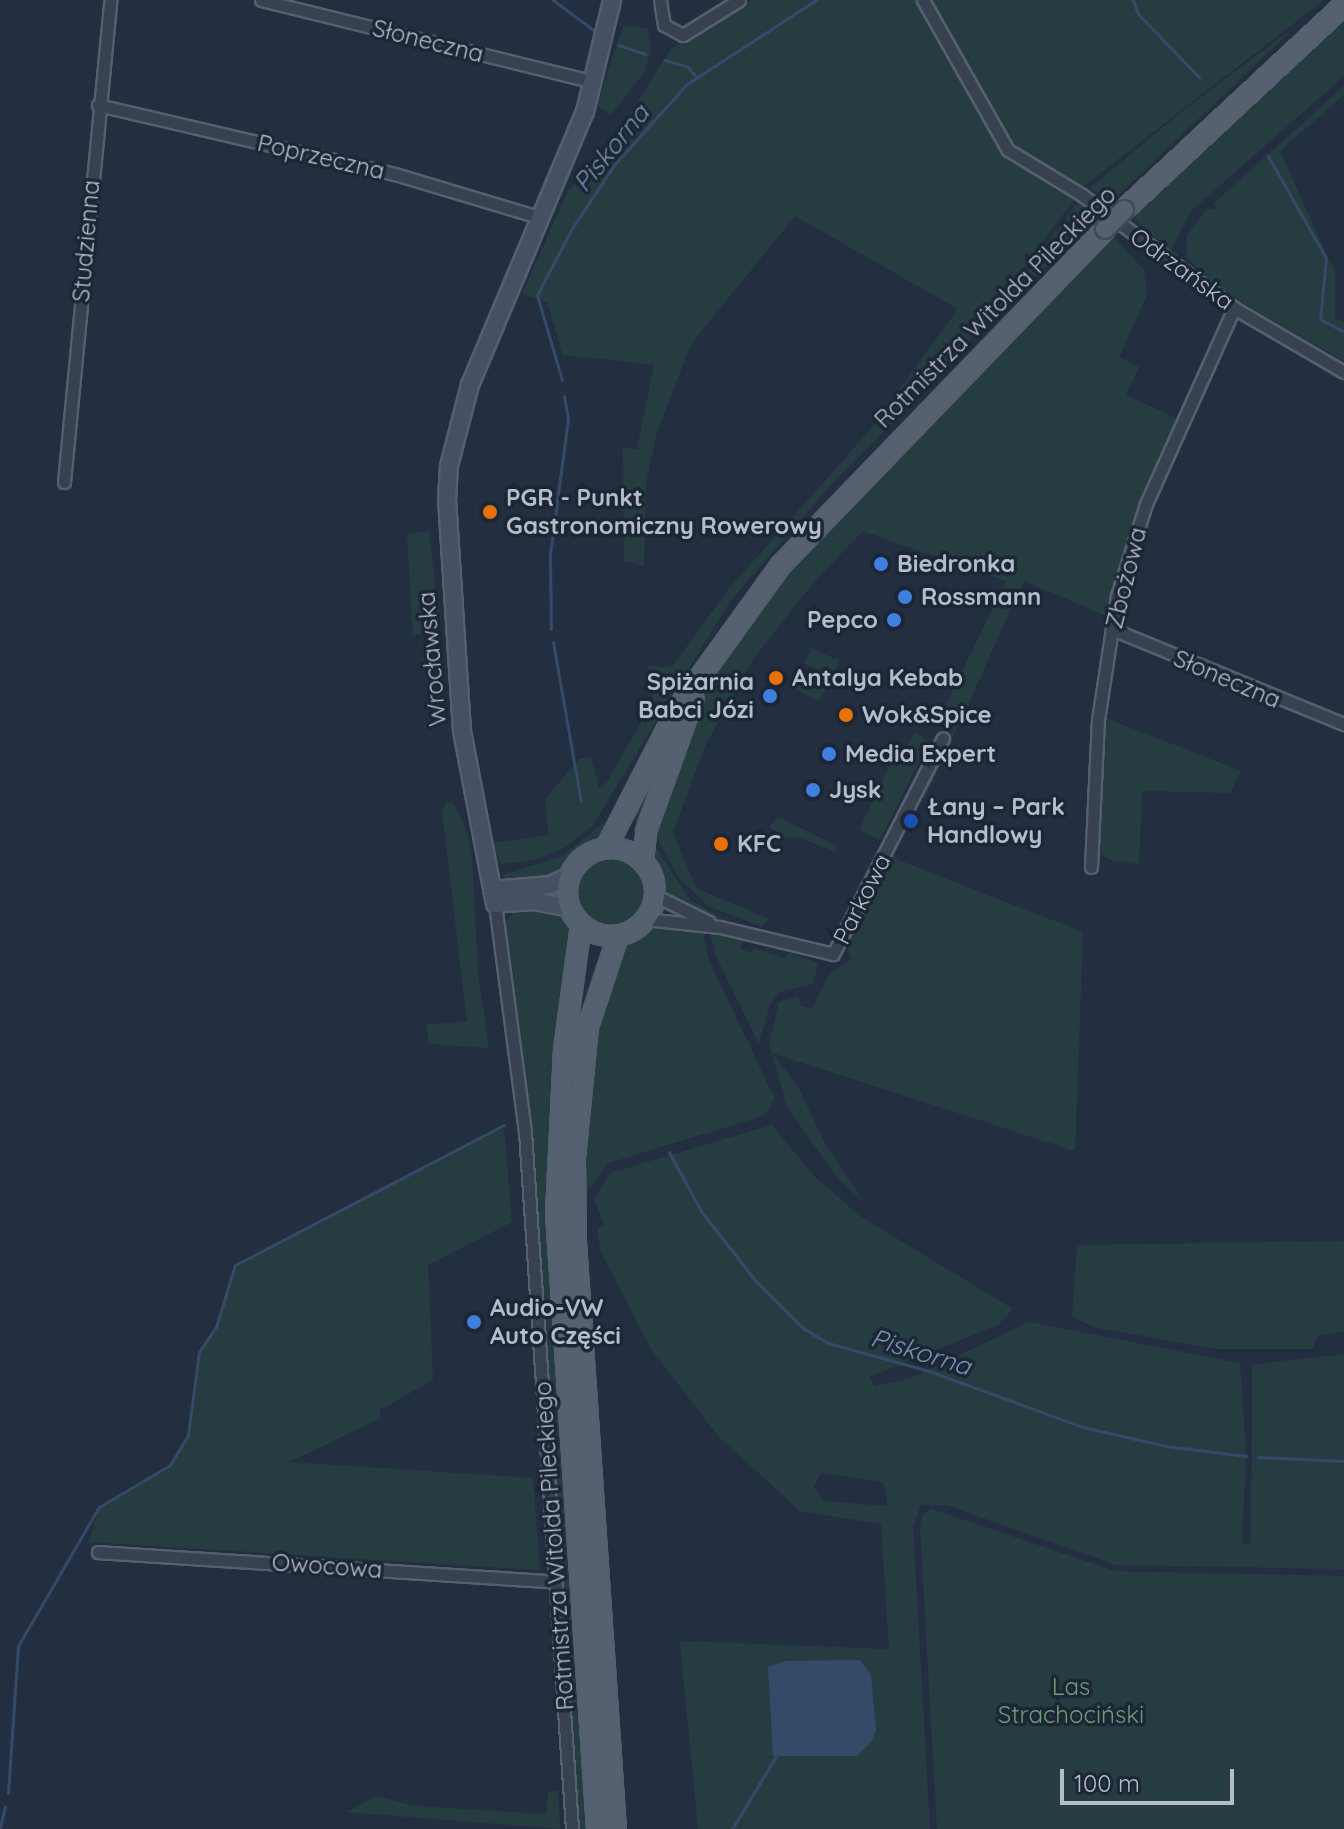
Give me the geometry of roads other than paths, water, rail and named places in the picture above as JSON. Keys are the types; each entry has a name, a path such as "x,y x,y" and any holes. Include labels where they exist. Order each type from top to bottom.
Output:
{"main road":[{"name":"Wrocławska","path":"493,897 470,791 458,694 447,541 449,466 470,385 542,218 594,82 612,0"},
{"name":"Rotmistrza Witolda Pileckiego","path":"606,848 677,709 811,530 1124,210 1344,5"},
{"name":"Rotmistrza Witolda Pileckiego","path":"643,862 645,835 707,666"},
{"path":"493,897 550,885 570,876 584,857 606,848 627,851 643,862 654,895 645,919 618,936 599,935 581,925 570,908 570,876"},
{"path":"493,897 570,908"},
{"name":"Rotmistrza Witolda Pileckiego","path":"581,925 564,1049 556,1214 597,1829"},
{"name":"Rotmistrza Witolda Pileckiego","path":"616,1829 575,1158 588,1027 618,936"}],"street":[{"name":"Studzienna","path":"64,482 110,0"},
{"name":"Słoneczna","path":"261,0 594,82"},
{"path":"660,0 669,31 692,33 739,0"},
{"name":"Odrzańska","path":"923,0 1008,150 1082,195 1234,308 1344,372"},
{"name":"Poprzeczna","path":"98,105 395,174 542,218"},
{"name":"Zbożowa","path":"1091,867 1098,720 1112,629 1136,531 1234,308"},
{"name":"Słoneczna","path":"1112,629 1344,724"},
{"name":"Parkowa","path":"720,927 833,954 943,738"},
{"path":"654,895 720,927"},
{"name":"Wrocławska","path":"493,897 518,1053 572,1829"},
{"path":"645,919 720,927"},
{"name":"Owocowa","path":"98,1552 556,1582"}],"water":[{"path":"860,1660 871,1674 876,1731 871,1742 857,1756 773,1756 768,1667 785,1661"}],"waterway":[{"path":"553,0 596,32"},
{"name":"Piskorna","path":"562,380 537,295 571,230 614,165 687,84 816,0"},
{"path":"1133,0 1138,14 1199,77"},
{"path":"618,45 646,54"},
{"path":"664,60 688,67 696,77"},
{"path":"1268,156 1326,258 1320,319 1344,332"},
{"name":"Piskorna","path":"551,629 550,554 568,419 564,396"},
{"name":"Piskorna","path":"553,642 581,802"},
{"path":"8,1793 18,1646 99,1507 170,1465 188,1435 199,1352 216,1327 235,1265 504,1125"},
{"name":"Piskorna","path":"669,1152 701,1211 755,1280 803,1328 828,1343 929,1371 1083,1427 1166,1446 1246,1456"},
{"name":"Piskorna","path":"1258,1457 1344,1461"},
{"path":"732,1829 776,1756"},
{"path":"0,1827 5,1807"}],"place":[{"name":"PGR - Punkt Gastronomiczny Rowerowy","path":"490,512"},
{"name":"Biedronka","path":"881,564"},
{"name":"Rossmann","path":"905,597"},
{"name":"Pepco","path":"894,620"},
{"name":"Antalya Kebab","path":"776,678"},
{"name":"Spiżarnia Babci Józi","path":"770,696"},
{"name":"Wok&Spice","path":"846,715"},
{"name":"Media Expert","path":"829,754"},
{"name":"Jysk","path":"813,790"},
{"name":"Łany – Park Handlowy","path":"911,821"},
{"name":"KFC","path":"721,844"},
{"name":"Audio-VW Auto Części","path":"474,1322"}],"park label":[{"name":"Las Strachociński","path":"1071,1701"}]}
